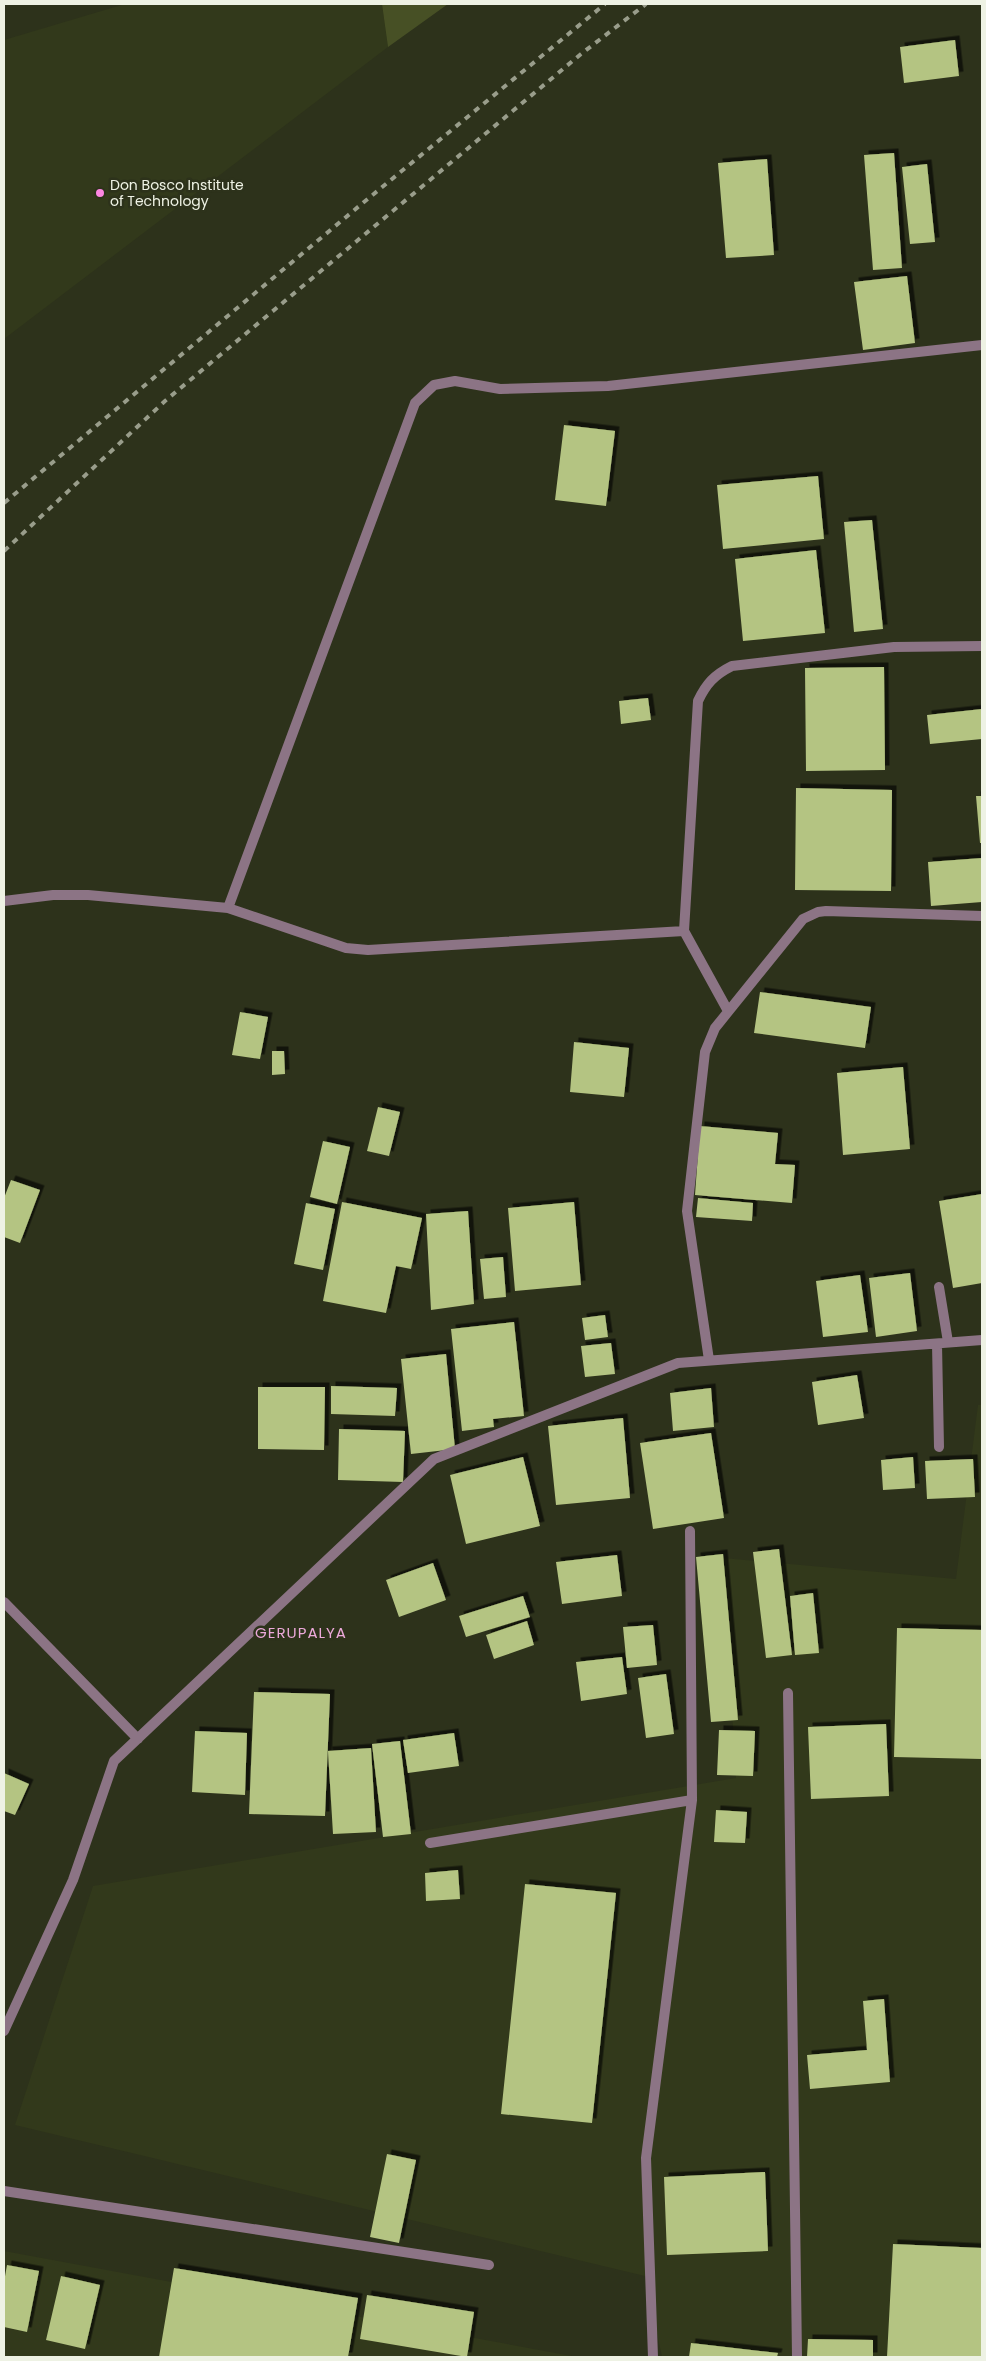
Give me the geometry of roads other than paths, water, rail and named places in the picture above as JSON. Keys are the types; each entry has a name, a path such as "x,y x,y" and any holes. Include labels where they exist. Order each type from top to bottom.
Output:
{"street":[{"path":"228,908 415,403 434,385 455,381 500,389 608,386 982,345"},
{"path":"728,1011 684,931 698,701 705,685 718,673 732,666 894,647 982,646"},
{"path":"4,900 53,895 88,895 228,908 346,948 362,950 684,931"},
{"path":"709,1360 687,1212 705,1052 715,1028 809,915 826,911 982,916"},
{"path":"939,1287 948,1342"},
{"path":"4,2031 73,1880 114,1761 434,1459 678,1363 982,1340"},
{"path":"937,1344 939,1447"},
{"path":"653,2357 646,2158 692,1800 690,1531"},
{"path":"4,1602 138,1739"},
{"path":"788,1693 797,2357"},
{"path":"430,1843 692,1800"},
{"path":"4,2192 489,2265"}],"railway":[{"path":"4,503 364,202 605,4"},
{"path":"4,551 165,401 581,54 646,4"}],"place":[{"name":"Don Bosco Institute of Technology","path":"100,193"}],"district":[{"name":"GERUPALYA","path":"301,1632"}]}
